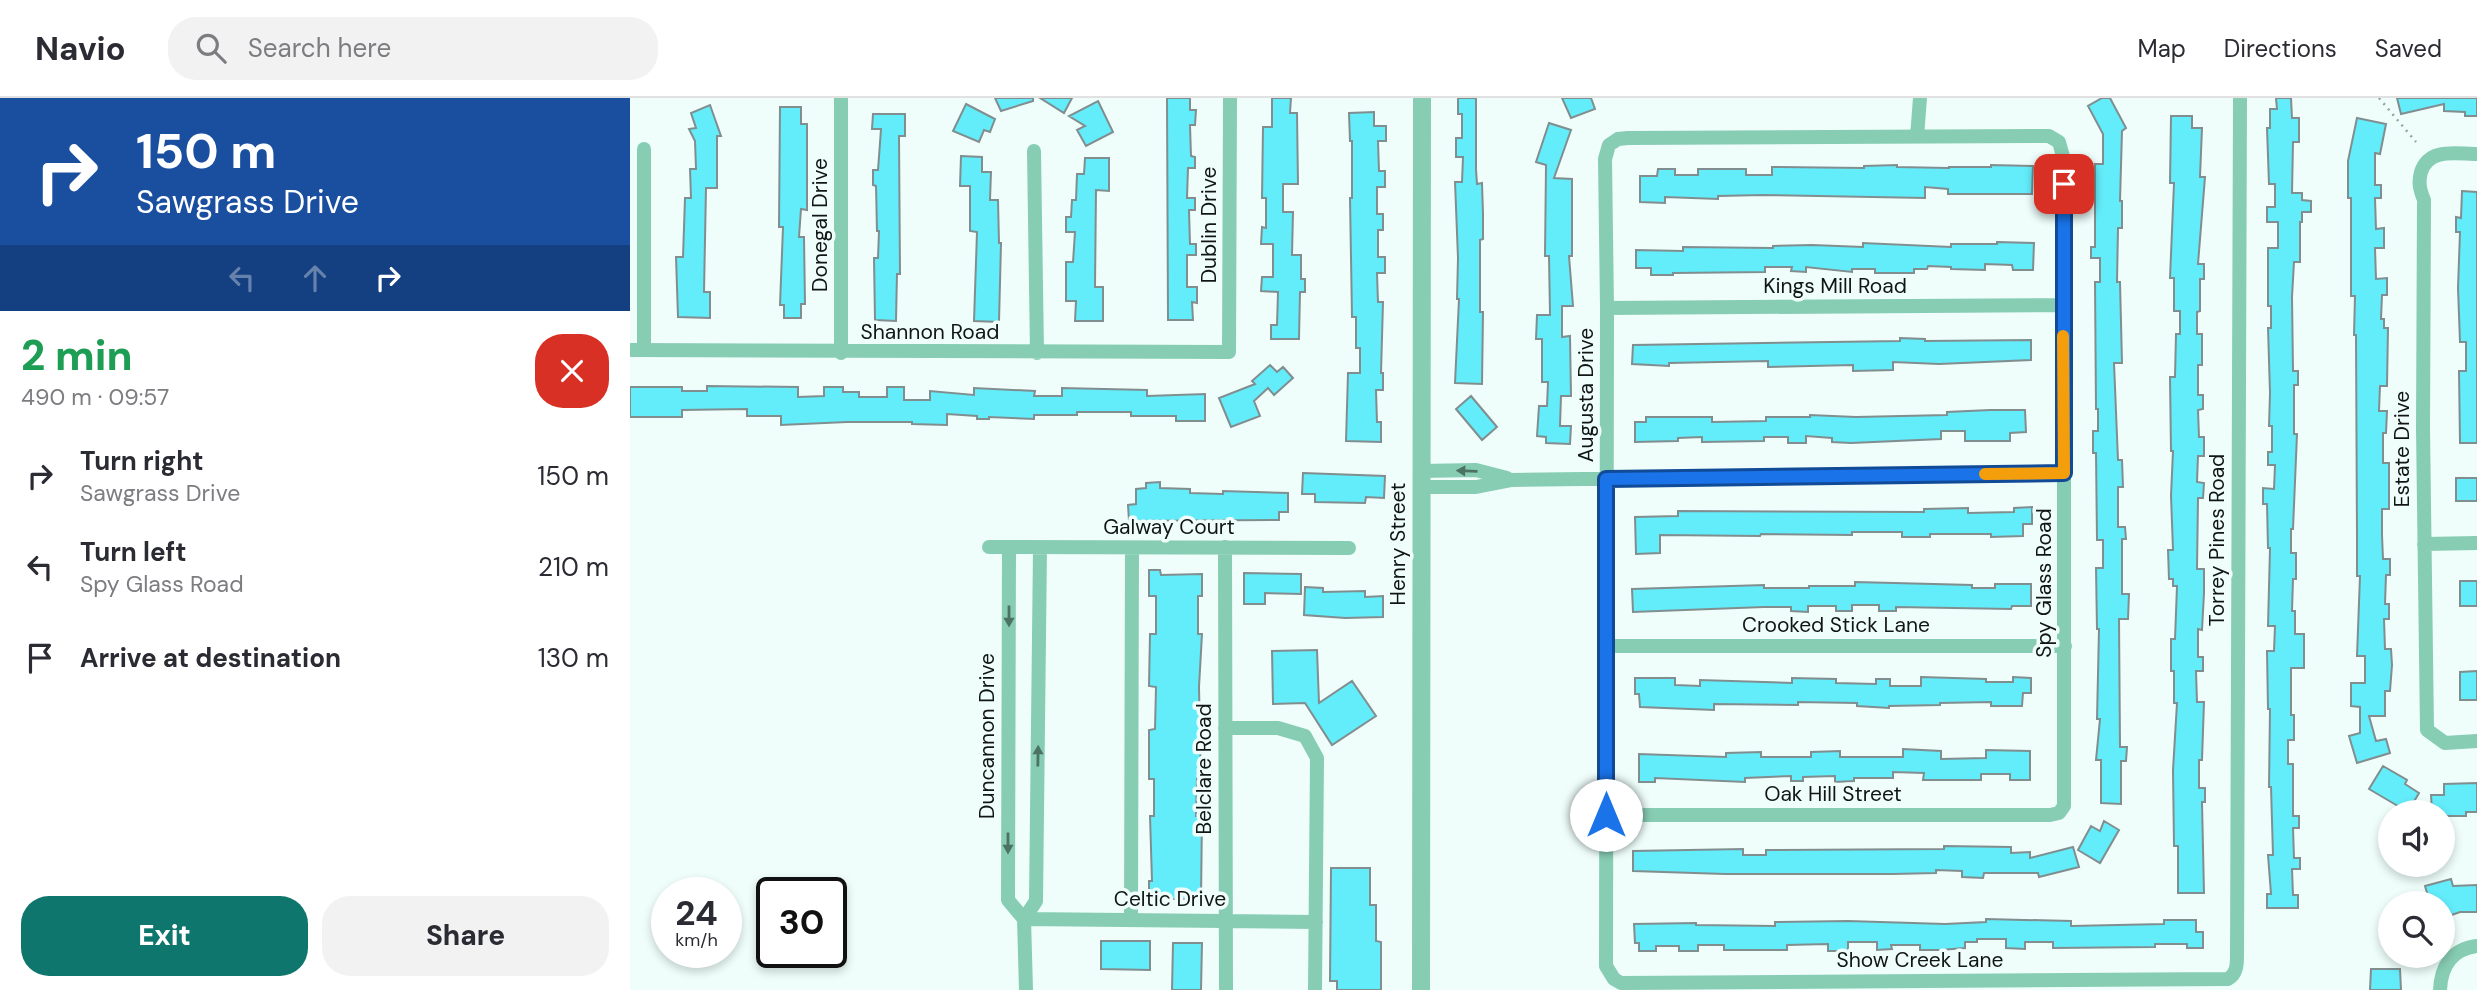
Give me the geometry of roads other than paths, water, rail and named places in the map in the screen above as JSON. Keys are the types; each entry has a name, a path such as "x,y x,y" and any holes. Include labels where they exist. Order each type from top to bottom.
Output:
{"street":[{"name":"Donegal Drive","path":"841,98 841,353"},
{"name":"Dublin Drive","path":"1229,352 1230,98"},
{"name":"Henry Street","path":"1421,990 1422,98"},
{"path":"1917,137 1920,98"},
{"name":"Torrey Pines Road","path":"2228,979 2232,977 2237,966 2240,98"},
{"name":"Spy Glass Road","path":"1917,137 2049,136 2059,142 2064,160 2064,806 2059,813"},
{"name":"Augusta Drive","path":"1614,979 1606,966 1608,308 1605,159 1609,145 1618,139 1628,138 1917,137"},
{"path":"637,350 644,149"},
{"path":"1034,150 1037,353"},
{"name":"Estate Drive","path":"2477,154 2435,155 2426,162 2419,178 2419,189 2424,200 2427,730 2445,743 2477,741"},
{"name":"Kings Mill Road","path":"1608,308 2063,305"},
{"name":"Shannon Road","path":"637,350 841,353 1229,352"},
{"path":"1421,479 1476,470 1512,480 2064,473"},
{"path":"2424,544 2477,543"},
{"name":"Galway Court","path":"989,547 1349,548"},
{"name":"Duncannon Drive","path":"1009,547 1008,900 1024,919"},
{"name":"Belclare Road","path":"1225,547 1226,990"},
{"name":"Duncannon Drive","path":"1026,990 1024,919 1036,901 1040,548"},
{"path":"1131,920 1132,548"},
{"name":"Crooked Stick Lane","path":"1607,646 2065,646"},
{"path":"1225,728 1278,728 1305,736 1317,758 1315,990"},
{"name":"Oak Hill Street","path":"1606,815 2059,813"},
{"name":"Celtic Drive","path":"1024,919 1316,922"},
{"path":"2440,990 2443,970 2451,957 2464,948 2477,946"},
{"name":"Show Creek Lane","path":"1614,979 1621,983 2228,979"}]}
